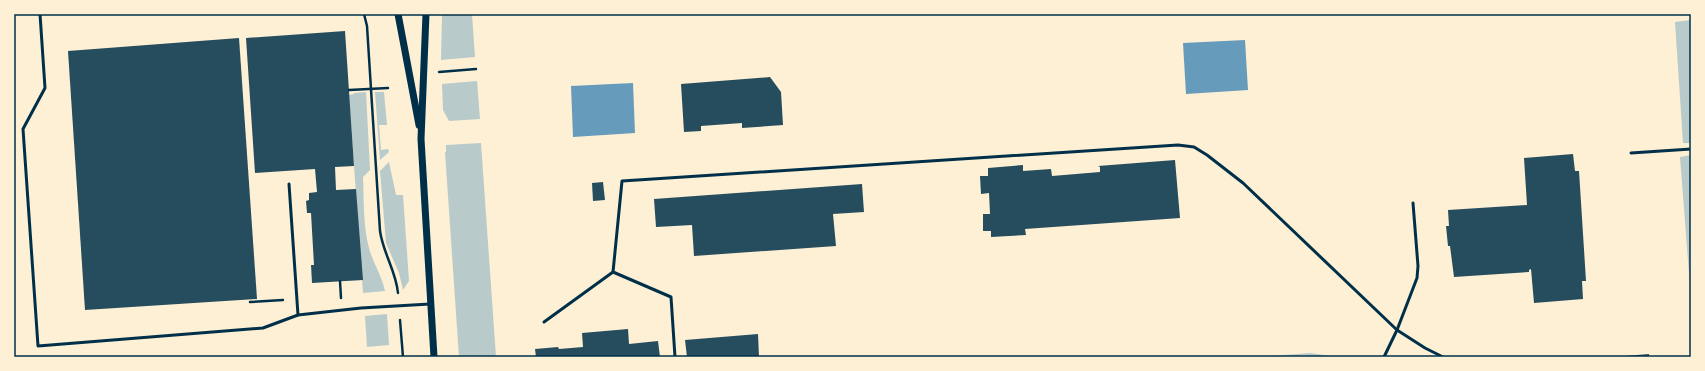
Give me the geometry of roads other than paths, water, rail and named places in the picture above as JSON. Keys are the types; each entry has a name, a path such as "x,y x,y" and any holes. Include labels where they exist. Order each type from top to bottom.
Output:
{"street":[{"path":"398,14 421,139"},
{"path":"426,14 421,139 434,357"}],"lane":[{"path":"40,14 44,88 23,129 38,346 263,328 298,315 430,304"},
{"path":"544,322 613,272 622,181 1178,145 1194,147 1242,184 1397,330 1425,348 1443,357"},
{"path":"1631,153 1691,149"},
{"path":"289,184 298,315"},
{"path":"1384,357 1397,330 1417,278 1418,266 1413,203"},
{"path":"613,272 671,297 675,357"}],"water":[{"path":"1245,40 1248,90 1186,94 1183,43"},
{"path":"633,83 635,133 573,137 571,86"}]}
